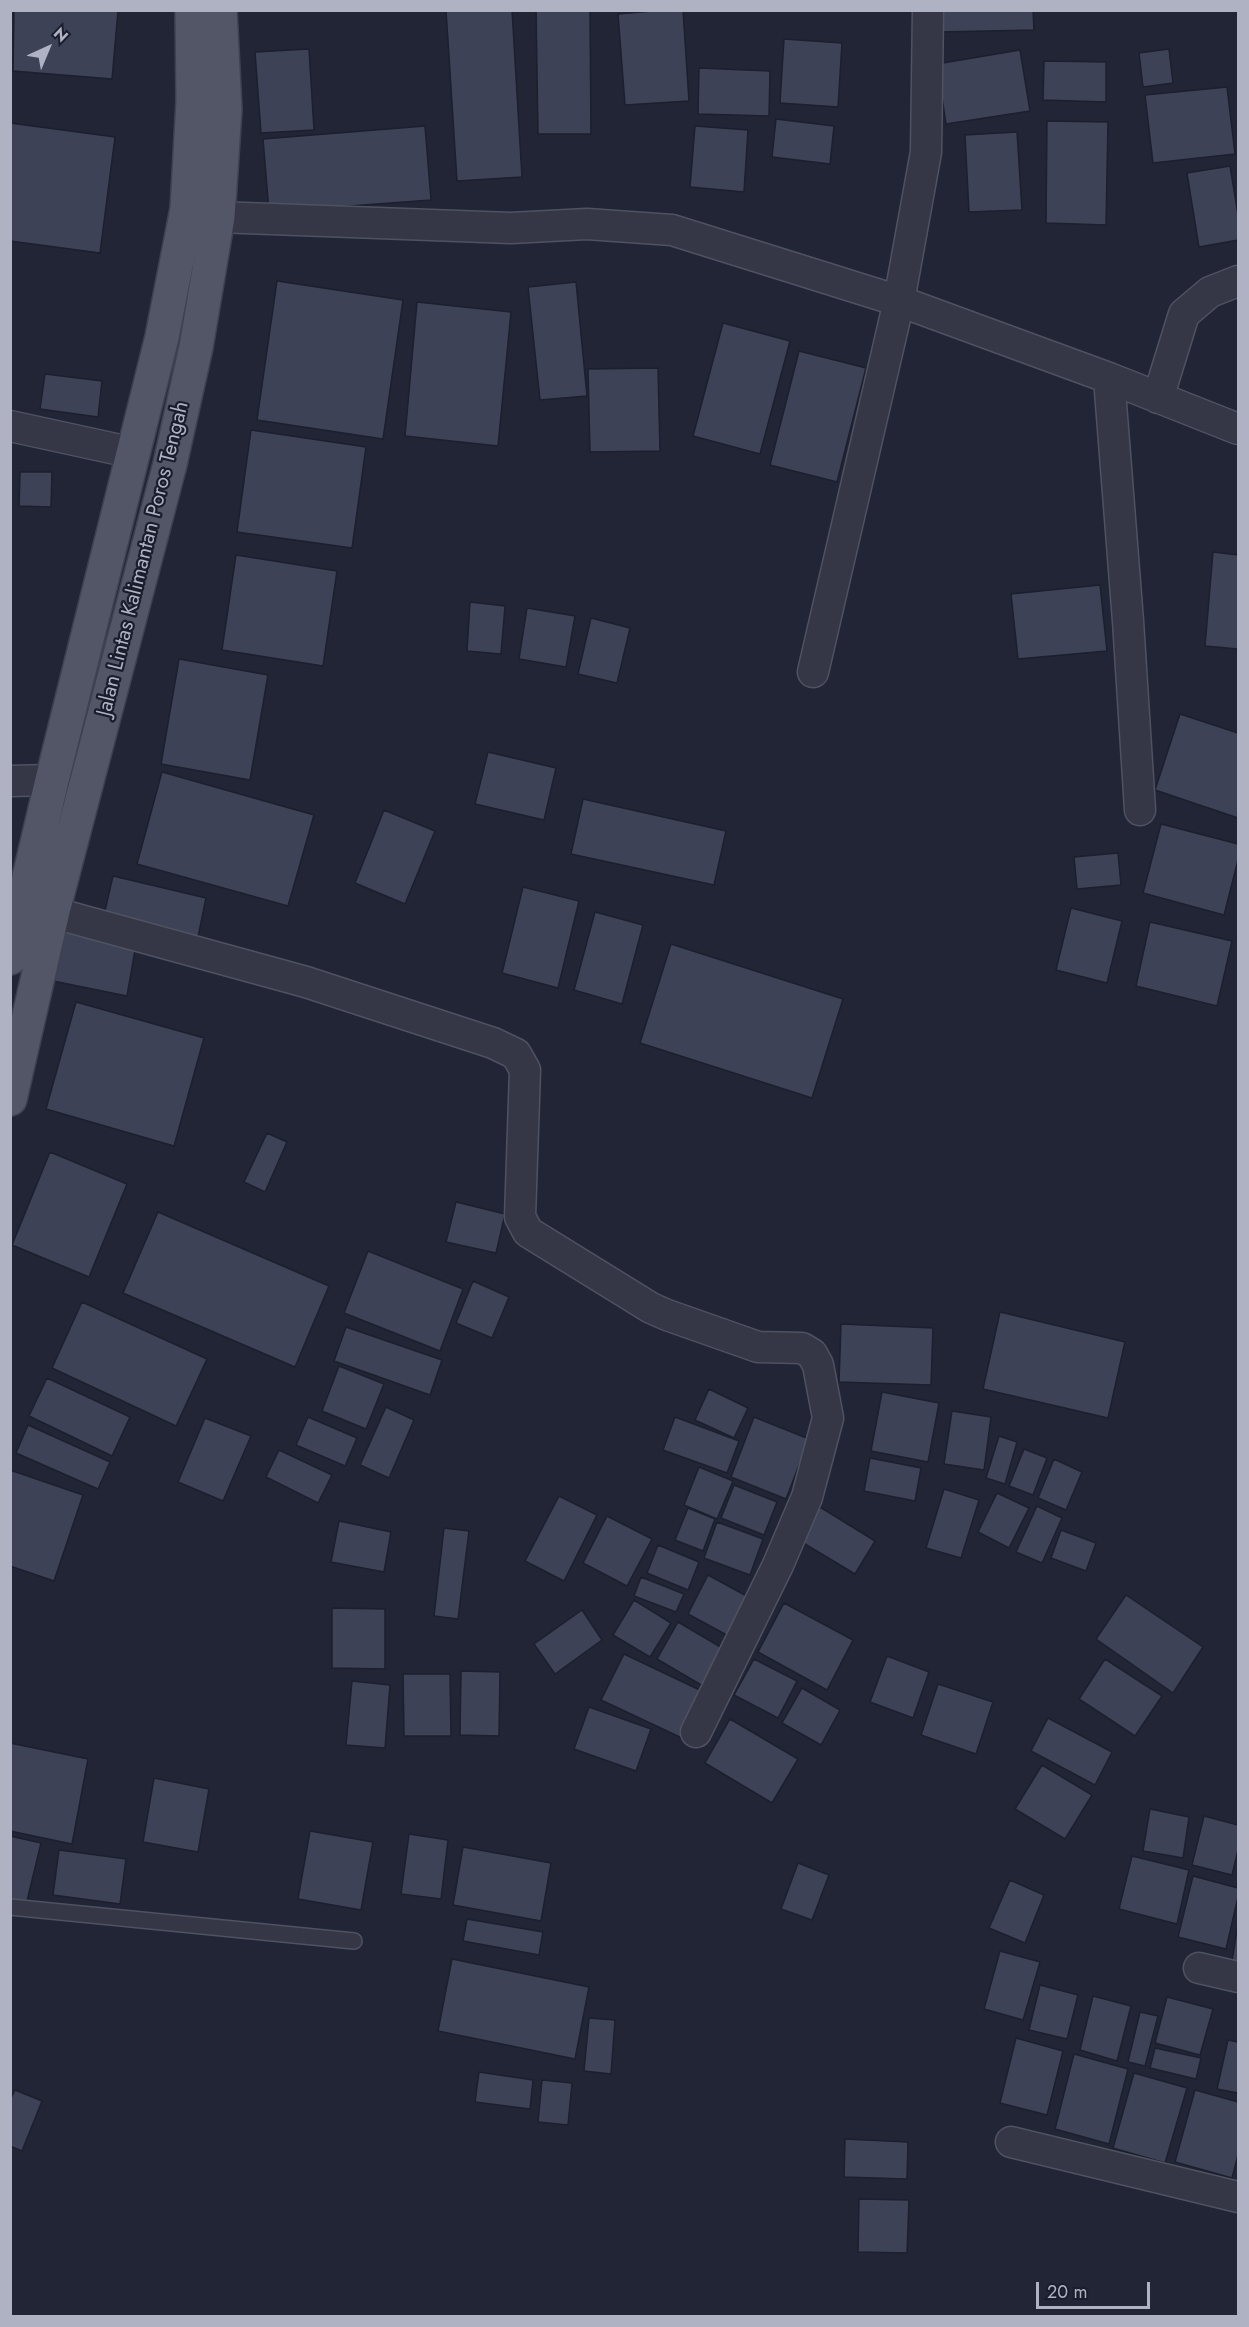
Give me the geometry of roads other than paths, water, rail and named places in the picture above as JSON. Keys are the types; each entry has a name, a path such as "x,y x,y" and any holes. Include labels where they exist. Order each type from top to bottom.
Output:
{"main road":[{"name":"Jalan Lintas Kalimantan Poros Tengah","path":"10,1099 38,908 52,780 162,337 187,209 193,101 192,10"},
{"name":"Jalan Lintas Kalimantan Poros Tengah","path":"10,958 38,908 170,464 196,347 218,217 225,109 220,10"}],"street":[{"path":"813,672 899,301 926,152 928,10"},
{"path":"187,209 218,217 512,228 587,224 672,230 899,301 1109,378 1239,429"},
{"path":"1158,398 1184,314 1210,292 1239,281"},
{"path":"1109,378 1140,810"},
{"path":"10,426 134,453"},
{"path":"10,781 52,780"},
{"path":"38,908 306,982 492,1043 516,1054 525,1070 520,1217 528,1232 641,1302 667,1315 758,1347 802,1348 812,1354 818,1365 828,1418 807,1497 778,1565 696,1732"},
{"path":"1199,1968 1239,1977"},
{"path":"1011,2142 1239,2197"}],"lane":[{"path":"10,1907 354,1941"}]}
